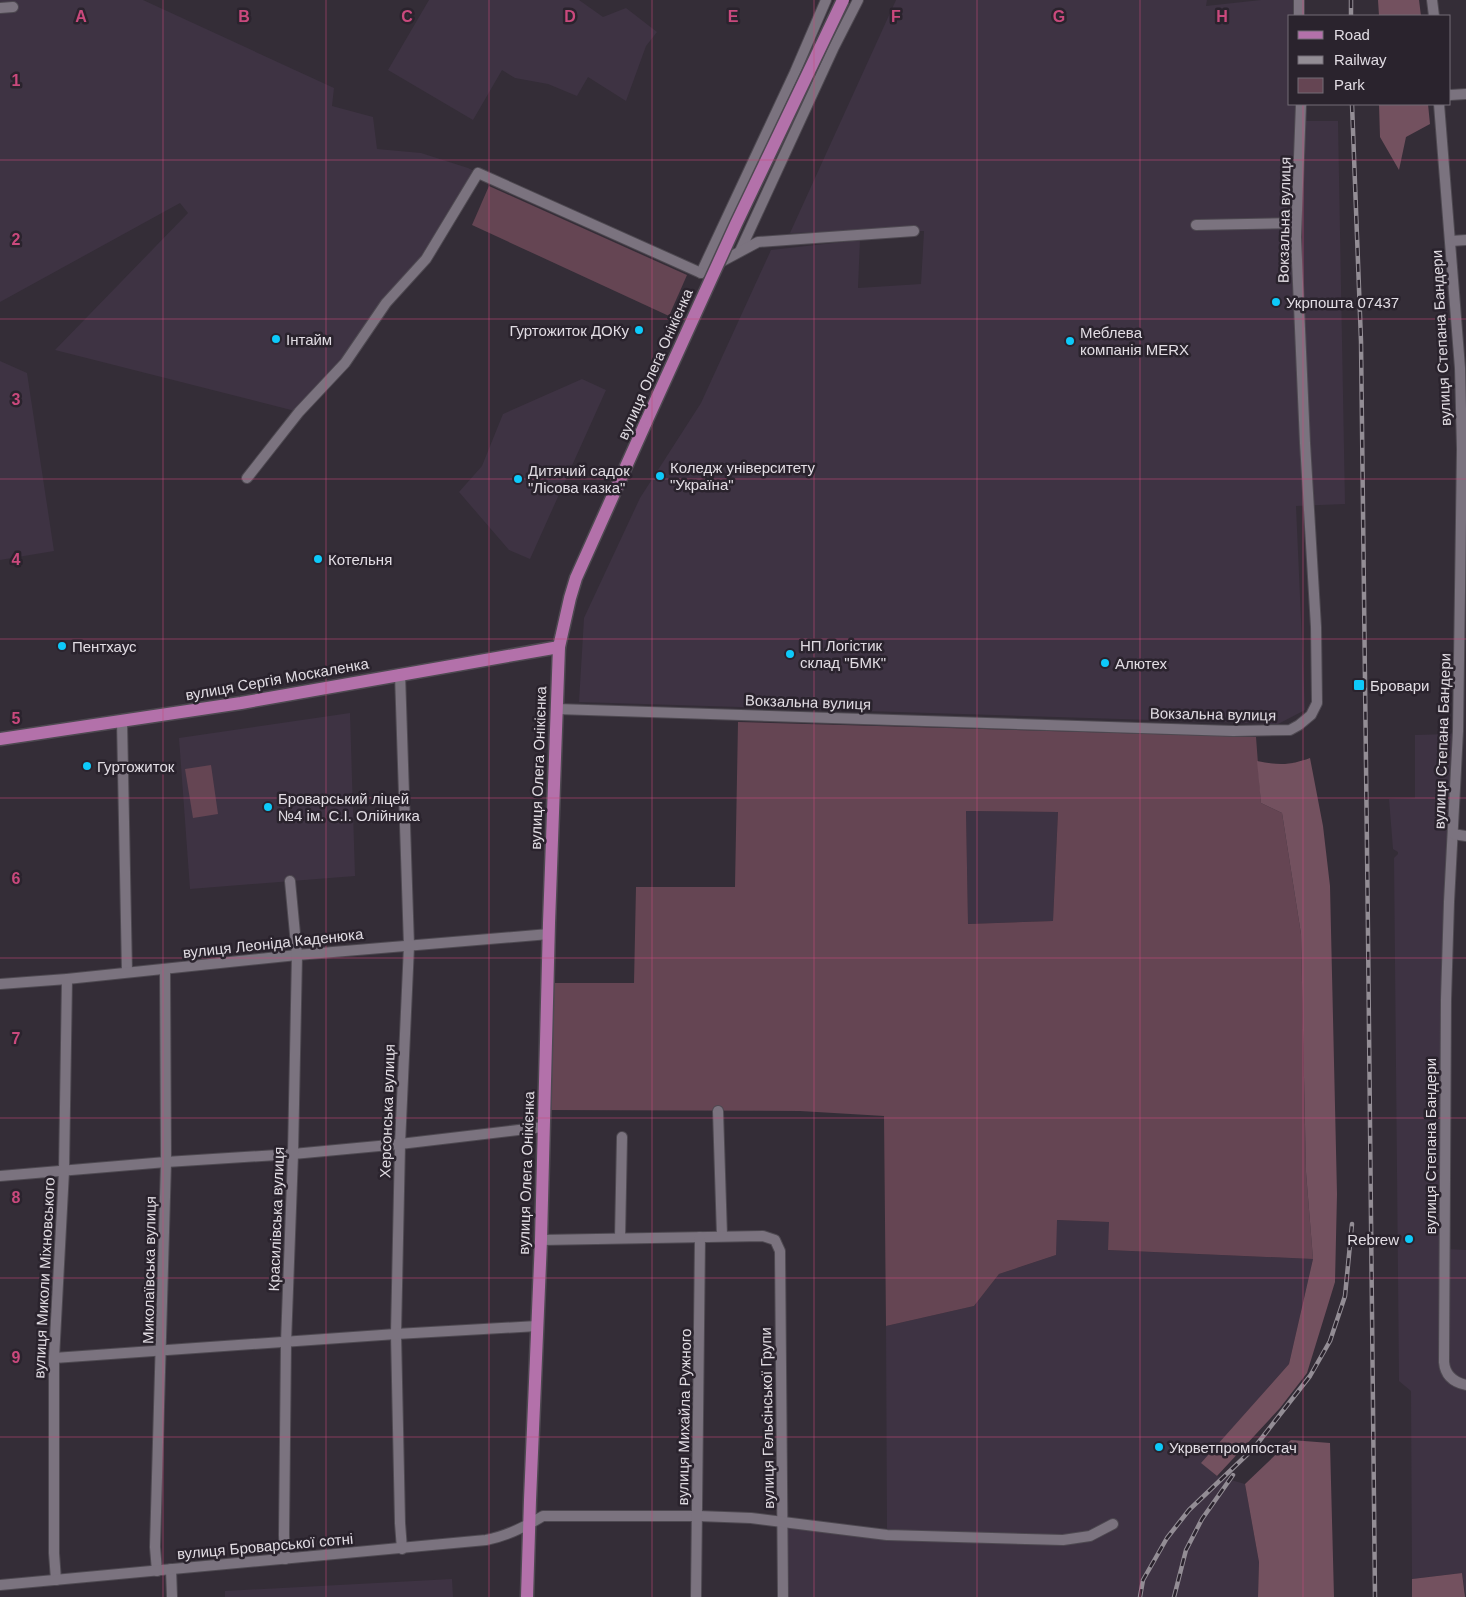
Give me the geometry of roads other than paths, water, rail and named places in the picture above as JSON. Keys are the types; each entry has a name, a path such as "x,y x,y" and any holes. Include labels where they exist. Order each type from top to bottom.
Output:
{"main road":[{"name":"вулиця Олега Онікієнка","path":"527,1597 559,647 576,578 736,224 843,0"},
{"name":"вулиця Сергія Москаленка","path":"0,739 242,703 559,647"}],"street":[{"path":"701,273 795,72 826,0"},
{"path":"740,251 858,0"},
{"path":"1299,0 1299,15"},
{"path":"1432,0 1434,15"},
{"path":"0,8 13,7"},
{"path":"795,72 818,83"},
{"path":"1451,94 1466,94"},
{"name":"Вокзальна вулиця","path":"557,709 1232,731 1290,730 1299,725 1311,715 1317,703 1316,627 1305,443 1296,223 1301,105"},
{"name":"вулиця Степана Бандери","path":"1439,105 1463,368 1462,449 1464,525 1463,683 1453,834 1446,1037 1444,1358 1445,1369 1451,1378 1466,1385"},
{"path":"247,478 299,412 345,363 386,303 426,259 478,174 701,273"},
{"path":"1196,225 1296,223"},
{"path":"701,273 758,242 914,231"},
{"path":"1451,241 1466,240"},
{"name":"Херсонська вулиця","path":"400,674 409,946 400,1144 396,1334 402,1549"},
{"path":"122,721 127,972"},
{"path":"1453,834 1466,836"},
{"name":"Красилівська вулиця","path":"285,1559 286,1343 293,1154 297,955 290,881"},
{"name":"вулиця Леоніда Каденюка","path":"0,984 68,979 297,955 549,934"},
{"name":"Миколаївська вулиця","path":"157,1571 155,1547 166,1162 165,969"},
{"name":"вулиця Миколи Міхновського","path":"56,1580 54,1553 54,1358 64,1171 68,979"},
{"path":"540,1240 722,1236 718,1111"},
{"path":"0,1176 166,1162 293,1154 400,1144 543,1127"},
{"path":"620,1238 622,1137"},
{"name":"вулиця Гельсінської Групи","path":"722,1236 763,1236 775,1240 780,1251 783,1597"},
{"name":"вулиця Михайла Ружного","path":"696,1597 700,1237"},
{"path":"54,1358 537,1326"},
{"name":"вулиця Броварської сотні","path":"0,1585 486,1540 502,1537 543,1516 751,1518 887,1535 1063,1540 1090,1536 1113,1524"},
{"path":"171,1569 172,1597"}],"railway":[{"path":"1351,0 1351,15"},
{"path":"1352,105 1361,341 1375,1597"},
{"path":"1140,1597 1143,1580 1167,1538 1189,1510 1254,1448 1310,1376 1330,1341 1345,1296 1352,1224"},
{"path":"1174,1597 1186,1550 1202,1519 1233,1475"}],"place":[{"name":"Укрпошта 07437","path":"1276,302"},
{"name":"Гуртожиток ДОКу","path":"639,330"},
{"name":"Інтайм","path":"276,339"},
{"name":"Меблева компанія MERX","path":"1070,341"},
{"name":"Коледж університету \"Україна\"","path":"660,476"},
{"name":"Дитячий садок \"Лісова казка\"","path":"518,479"},
{"name":"Котельня","path":"318,559"},
{"name":"Пентхаус","path":"62,646"},
{"name":"НП Логістик склад \"БМК\"","path":"790,654"},
{"name":"Алютех","path":"1105,663"},
{"name":"Бровари","path":"1359,685"},
{"name":"Гуртожиток","path":"87,766"},
{"name":"Броварський ліцей №4 ім. С.І. Олійника","path":"268,807"},
{"name":"Rebrew","path":"1409,1239"},
{"name":"Укрветпромпостач","path":"1159,1447"}]}
